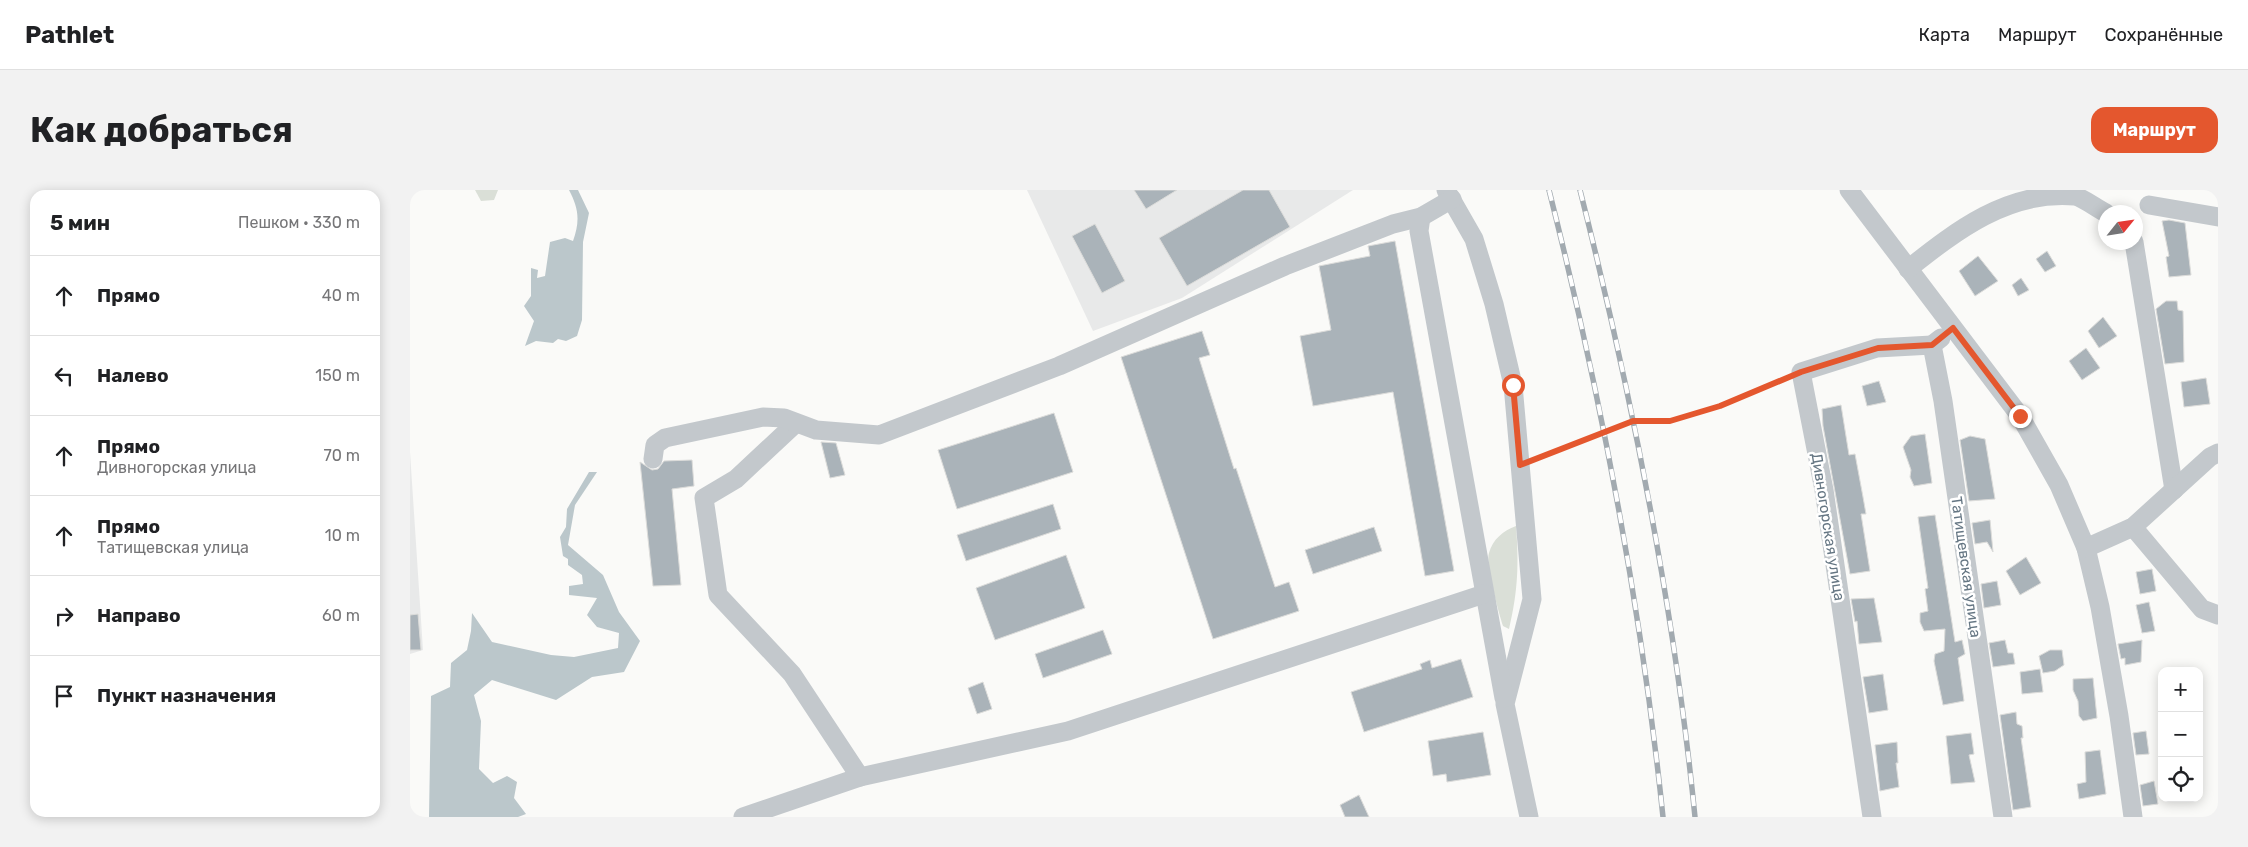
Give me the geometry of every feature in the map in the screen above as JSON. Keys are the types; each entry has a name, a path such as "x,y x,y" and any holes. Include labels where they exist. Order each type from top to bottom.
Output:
{"street":[{"path":"1849,190 2020,416 2059,485 2086,548 2100,607 2119,716 2133,817"},
{"path":"1908,268 1980,213 2010,199 2042,193 2076,196 2098,208"},
{"path":"653,459 655,445 665,438 763,417 784,418 816,430 879,435 1059,366 1285,266 1393,224 1420,217 1449,194 1474,239 1494,304 1513,385 1532,600 1505,704"},
{"path":"2148,205 2218,217"},
{"path":"1420,217 1419,230 1484,594 1529,817"},
{"path":"2135,250 2174,490"},
{"path":"1801,372 1878,348 1932,345 1953,328"},
{"name":"Татищевская улица","path":"1932,345 1943,401 2003,817"},
{"name":"Дивногорская улица","path":"1801,372 1824,490 1872,817"},
{"path":"796,422 736,479 704,498 718,595 792,674 860,777"},
{"path":"2086,548 2133,527 2210,457 2218,453"},
{"path":"2133,527 2202,609 2218,615"},
{"path":"743,817 860,777 1068,731 1484,594"}],"path":[{"path":"1520,465 1633,421 1670,421 1720,406 1801,372"}],"shaded area":[{"path":"475,190 498,190 494,200 481,201"},
{"path":"569,190 578,190 589,213 583,242 582,320 577,336 566,341 558,339 553,343 536,341 525,346 534,321 524,306 531,296 531,268 538,270 537,278 545,276 550,242 565,238 573,241 575,234 577,209"},
{"path":"1027,190 1353,190 1182,298 1093,331"},
{"path":"410,452 423,650 410,654"},
{"path":"589,472 597,472 575,505 568,545 603,575 619,612 640,641 624,672 592,677 556,700 492,680 474,695 481,721 479,769 493,783 507,776 517,782 514,798 526,814 518,817 429,817 431,696 450,687 451,663 467,650 472,613 492,642 551,655 574,657 618,648 619,633 597,627 587,615 597,598 569,595 569,586 583,584 582,575 568,565 568,559 563,556 560,537 566,527 567,509"},
{"path":"1516,526 1517,578 1509,629 1503,626 1501,620 1488,559 1491,548 1496,540 1507,530"}],"building":[{"path":"1134,190 1177,190 1146,209"},
{"path":"1243,190 1269,190 1290,227 1187,286 1159,238"},
{"path":"2169,220 2185,223 2191,275 2169,277 2166,257 2169,256 2162,221"},
{"path":"1095,224 1125,281 1102,293 1072,236"},
{"path":"1395,241 1454,571 1425,576 1393,392 1313,406 1300,336 1331,330 1319,266 1370,256 1368,246"},
{"path":"2047,251 2056,266 2045,272 2036,259"},
{"path":"1978,256 1998,281 1975,296 1959,271"},
{"path":"2021,278 2029,290 2018,296 2012,285"},
{"path":"2166,301 2177,301 2178,310 2183,311 2184,362 2165,364 2156,309"},
{"path":"2103,317 2117,336 2099,348 2088,331"},
{"path":"1202,331 1210,355 1199,358 1234,469 1236,468 1275,587 1289,582 1299,611 1213,639 1121,357"},
{"path":"2086,348 2100,368 2082,380 2069,361"},
{"path":"2206,378 2210,404 2184,407 2181,382"},
{"path":"1879,381 1886,402 1867,406 1862,386"},
{"path":"1841,405 1849,455 1855,454 1866,514 1861,514 1870,571 1850,574 1823,426 1822,409"},
{"path":"1054,413 1073,472 957,509 938,450"},
{"path":"1925,434 1932,483 1914,486 1903,447 1911,436"},
{"path":"1970,436 1985,439 1995,499 1969,501 1960,440"},
{"path":"821,442 836,443 845,475 830,478"},
{"path":"692,460 694,486 672,489 681,585 653,586 640,462 652,470 658,469 664,461"},
{"path":"1053,504 1061,529 966,561 957,535"},
{"path":"1935,515 1955,642 1962,640 1965,654 1958,658 1964,701 1943,705 1934,661 1935,654 1944,651 1945,629 1924,631 1920,622 1920,613 1928,611 1925,589 1928,588 1918,517"},
{"path":"1990,520 1993,552 1987,542 1975,544 1972,523"},
{"path":"1374,527 1382,551 1313,574 1305,550"},
{"path":"1066,555 1085,608 995,640 976,588"},
{"path":"2026,557 2041,583 2020,595 2006,571"},
{"path":"2152,569 2156,591 2140,594 2136,572"},
{"path":"1997,581 2001,605 1984,608 1981,584"},
{"path":"1874,598 1882,642 1859,644 1857,621 1855,622 1851,599"},
{"path":"2149,602 2155,631 2142,633 2136,605"},
{"path":"418,614 421,650 410,650 410,615"},
{"path":"1103,630 1112,654 1043,678 1035,654"},
{"path":"2005,640 2008,653 2013,653 2015,664 1993,667 1989,643"},
{"path":"2142,640 2141,662 2125,665 2125,658 2121,659 2118,644"},
{"path":"2050,650 2062,650 2064,665 2055,671 2043,673 2039,656"},
{"path":"1461,659 1473,697 1364,732 1351,692 1422,669 1420,664 1430,660 1432,668"},
{"path":"2040,669 2043,692 2022,694 2020,672"},
{"path":"1883,674 1888,710 1869,713 1863,677"},
{"path":"2093,678 2097,718 2083,721 2079,716 2078,701 2073,690 2073,679"},
{"path":"983,682 992,709 977,714 968,688"},
{"path":"2016,712 2017,724 2022,726 2023,738 2021,738 2031,807 2013,810 2000,715"},
{"path":"2146,731 2149,754 2136,755 2133,733"},
{"path":"1483,732 1491,775 1447,782 1446,774 1433,776 1428,741"},
{"path":"1971,733 1974,754 1969,755 1975,782 1951,784 1946,736"},
{"path":"1897,742 1898,763 1896,763 1899,787 1880,791 1875,745"},
{"path":"2100,750 2106,794 2079,799 2077,784 2086,782 2085,752"},
{"path":"2154,781 2158,804 2143,806 2140,785"},
{"path":"1359,795 1369,817 1345,817 1340,805"}],"railway":[{"path":"1549,190 1586,345 1617,501 1643,659 1663,817"},
{"path":"1580,190 1617,345 1649,502 1675,659 1695,817"}],"route":[{"path":"1513,385 1520,465 1633,421 1670,421 1720,406 1801,372 1878,348 1932,345 1953,328 2020,416"}]}
